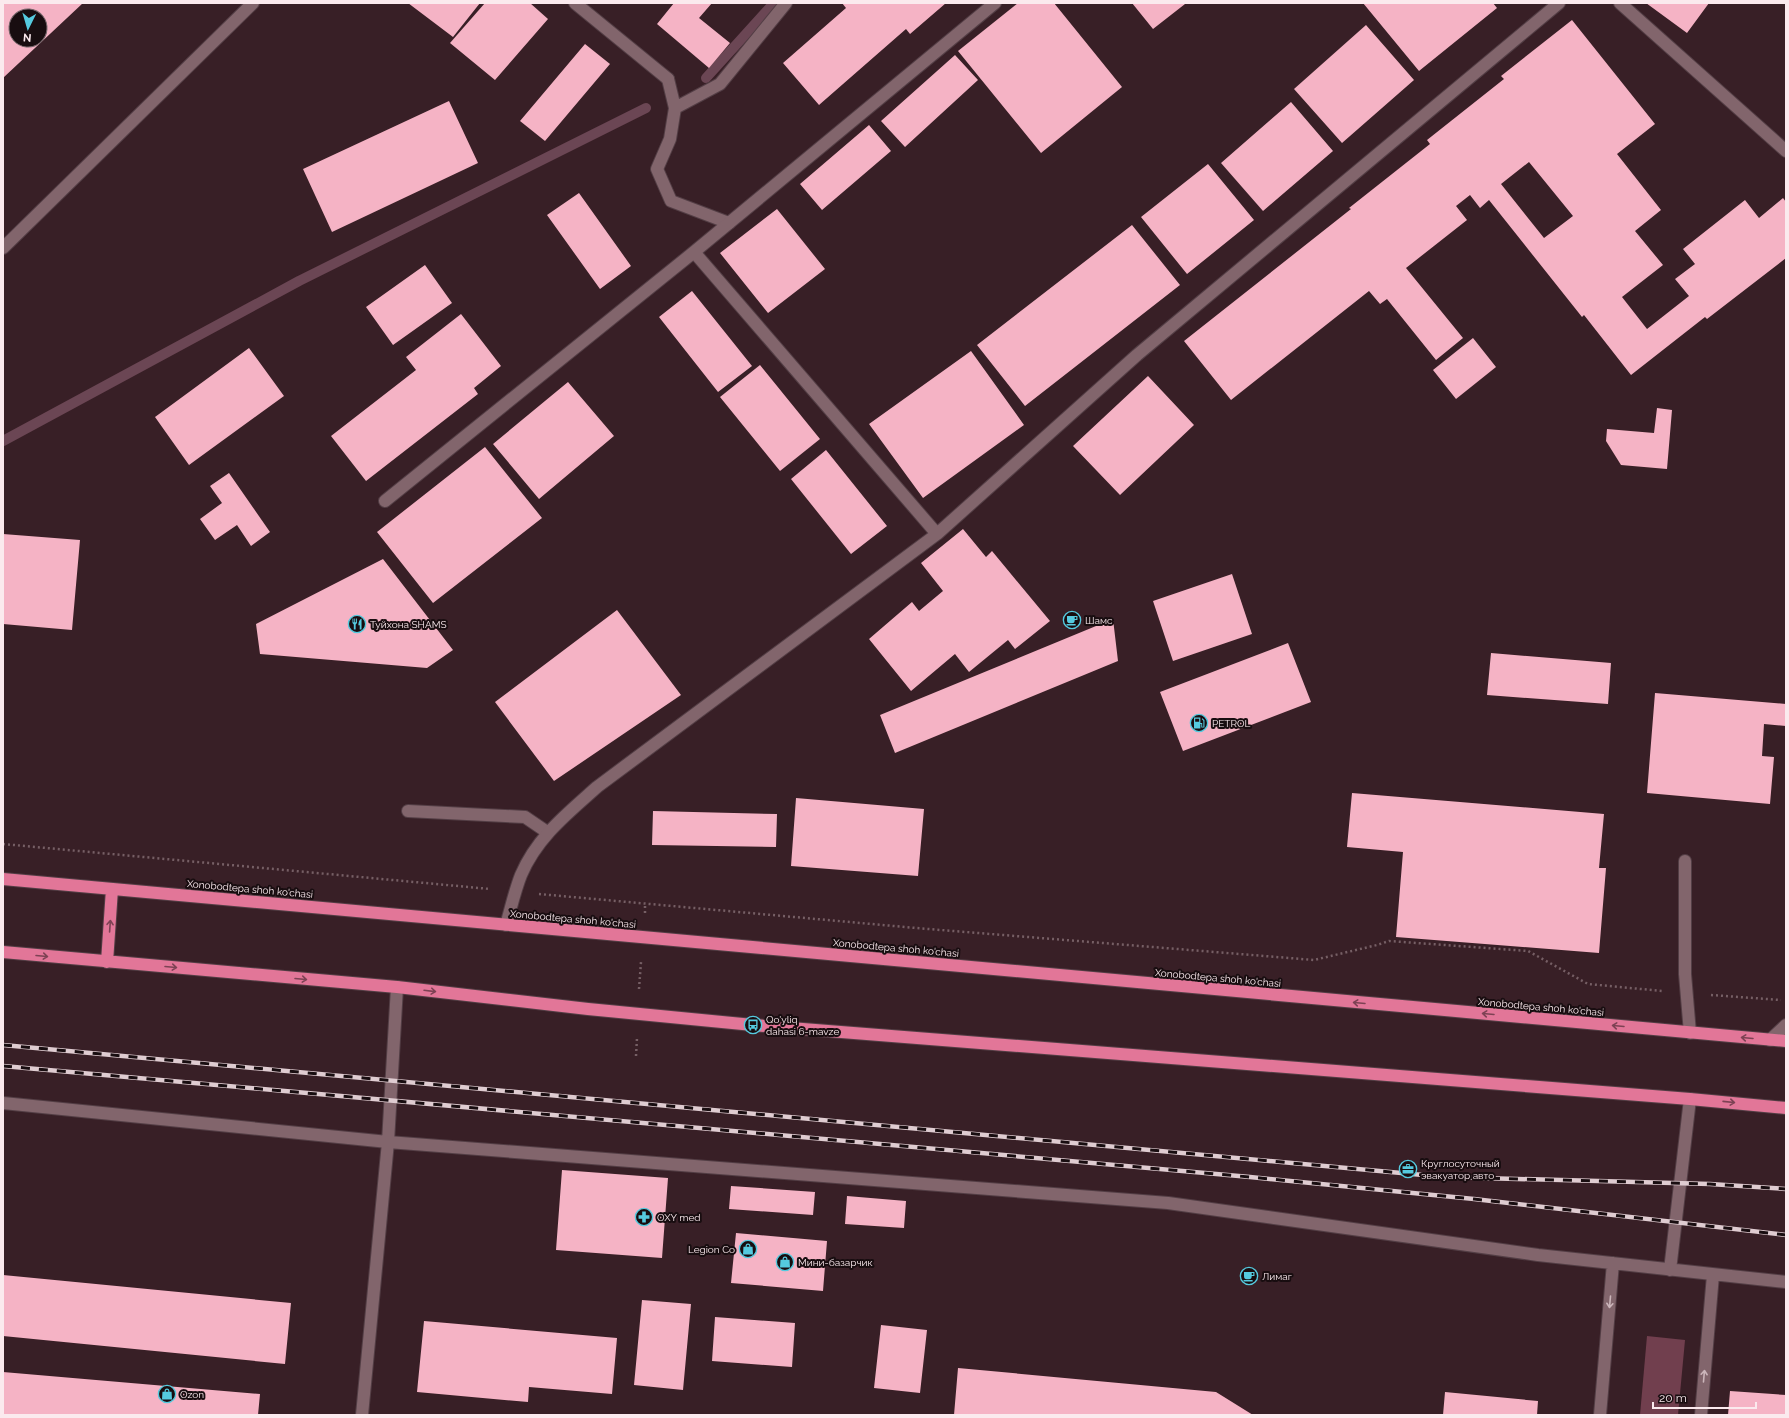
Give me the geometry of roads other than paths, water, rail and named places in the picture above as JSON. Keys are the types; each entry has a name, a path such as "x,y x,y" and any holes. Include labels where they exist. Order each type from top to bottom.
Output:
{"highway":[{"name":"Xonobodtepa shoh ko'chasi","path":"3,879 1786,1041"},
{"path":"107,962 112,889"},
{"path":"3,952 397,987 638,1014 769,1026 1690,1099 1786,1108"}],"street":[{"path":"3,248 253,3"},
{"path":"575,3 668,79 675,108 670,139 657,169 671,201 729,223"},
{"path":"675,108 720,84 786,3"},
{"path":"385,501 694,252 995,3"},
{"path":"506,925 522,874 547,832 597,787 937,534 1138,355 1559,3"},
{"path":"1620,3 1786,151"},
{"path":"694,252 937,534"},
{"path":"408,811 525,817 547,832"},
{"path":"1684,861 1685,974 1690,1033"},
{"path":"362,1415 388,1142 397,987"},
{"path":"1770,1040 1786,1025"},
{"path":"1670,1270 1690,1099"},
{"path":"3,1104 388,1142 1168,1203 1538,1255 1786,1282"},
{"path":"1600,1415 1613,1263"},
{"path":"1700,1415 1713,1274"}],"waterway":[{"path":"706,78 774,3"},
{"path":"3,441 299,281 646,108"}],"railway":[{"path":"3,1045 1445,1177 1710,1184 1786,1189"},
{"path":"3,1066 1250,1177 1474,1199 1786,1235"}],"place":[{"name":"Шамс","path":"1072,620"},
{"name":"Туйхона SHAMS","path":"357,624"},
{"name":"PETROL","path":"1199,723"},
{"name":"Qo'yliq dahasi 6-mavze","path":"753,1025"},
{"name":"Круглосуточный эвакуатор авто","path":"1408,1169"},
{"name":"OXY med","path":"644,1217"},
{"name":"Legion Co","path":"748,1249"},
{"name":"Мини-базарчик","path":"785,1262"},
{"name":"Лимаг","path":"1249,1276"},
{"name":"Ozon","path":"167,1394"}]}
